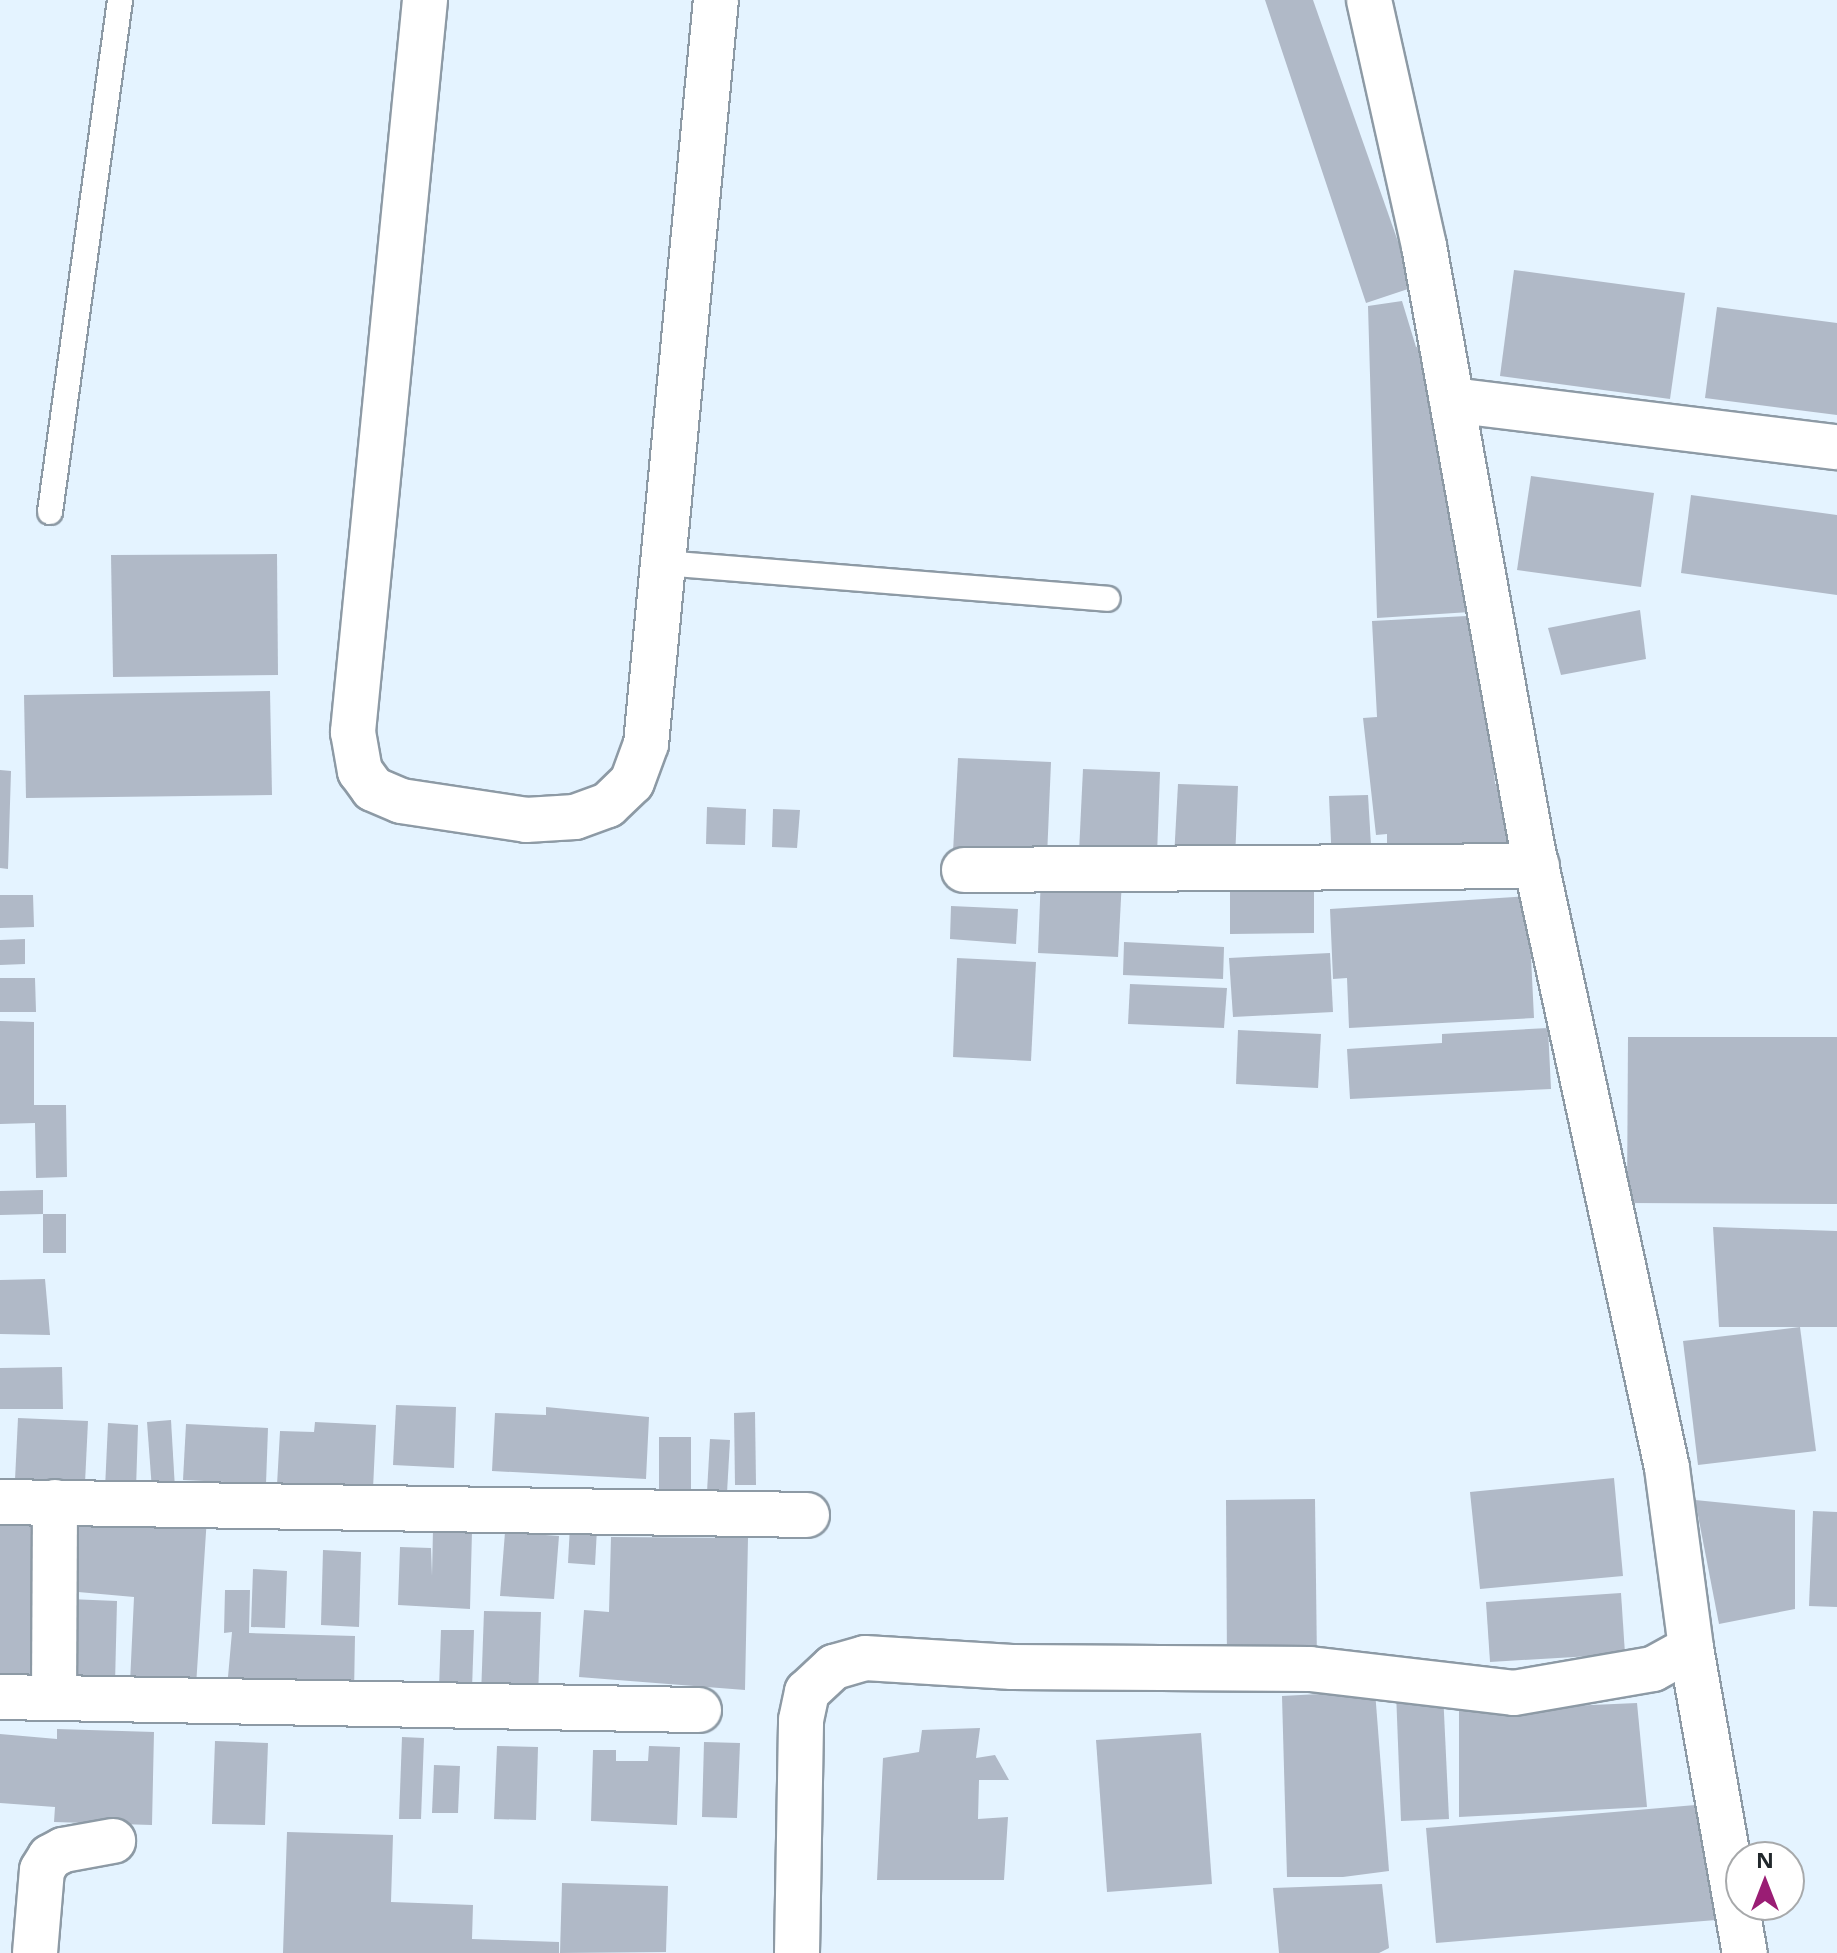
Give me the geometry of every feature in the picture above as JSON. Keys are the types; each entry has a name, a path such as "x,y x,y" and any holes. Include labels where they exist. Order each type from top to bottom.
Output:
{"street":[{"path":"425,0 353,732 360,771 373,789 401,801 526,820 575,817 608,805 632,782 646,744 716,0"},
{"path":"1369,0 1452,400 1537,866 1667,1468 1691,1648 1745,1953"},
{"path":"1452,400 1837,447"},
{"path":"964,870 1537,866"},
{"path":"0,1502 807,1515"},
{"path":"54,1696 55,1502"},
{"path":"797,1953 801,1720 807,1692 834,1667 865,1658 1012,1667 1310,1669 1514,1693 1653,1669 1691,1648"},
{"path":"0,1697 699,1710"},
{"path":"35,1953 42,1870 50,1857 63,1850 113,1841"}],"lane":[{"path":"50,512 120,0"},
{"path":"663,563 1108,599"}],"building":[{"path":"1265,0 1313,0 1414,287 1366,303"},
{"path":"1514,270 1685,293 1670,399 1500,376"},
{"path":"1402,301 1416,347 1426,346 1470,612 1377,618 1368,306"},
{"path":"1717,307 1837,323 1837,415 1705,398"},
{"path":"1531,476 1654,493 1641,587 1517,570"},
{"path":"1691,495 1837,515 1837,595 1681,573"},
{"path":"277,554 278,675 113,677 111,555"},
{"path":"1640,610 1646,659 1561,675 1548,628"},
{"path":"1486,615 1495,784 1507,784 1510,860 1387,860 1387,834 1376,835 1363,718 1377,717 1372,621"},
{"path":"270,691 272,795 26,798 24,695"},
{"path":"958,758 1051,762 1047,857 953,852"},
{"path":"1083,769 1160,772 1157,855 1079,852"},
{"path":"0,770 11,771 8,869 0,868"},
{"path":"1178,784 1238,786 1235,860 1174,858"},
{"path":"1368,795 1372,862 1332,864 1329,796"},
{"path":"707,807 746,809 745,845 706,844"},
{"path":"773,809 800,810 797,848 772,847"},
{"path":"1041,875 1122,879 1118,957 1038,953"},
{"path":"1314,882 1314,933 1230,934 1230,883"},
{"path":"0,895 33,895 34,927 0,928"},
{"path":"1528,896 1534,1018 1349,1028 1347,978 1333,979 1330,909"},
{"path":"951,906 1018,909 1016,944 950,939"},
{"path":"25,939 25,964 0,965 0,940"},
{"path":"1124,942 1224,947 1223,979 1123,975"},
{"path":"1330,953 1333,1012 1233,1017 1229,958"},
{"path":"957,958 1036,962 1031,1061 953,1057"},
{"path":"0,978 35,978 36,1012 0,1012"},
{"path":"1130,984 1227,988 1224,1028 1128,1024"},
{"path":"0,1021 34,1022 34,1105 66,1105 67,1177 36,1178 35,1123 0,1124"},
{"path":"1548,1028 1551,1089 1350,1099 1347,1049 1442,1043 1442,1034"},
{"path":"1238,1030 1321,1034 1318,1088 1236,1084"},
{"path":"1628,1037 1837,1037 1837,1204 1627,1203"},
{"path":"43,1190 43,1214 0,1215 0,1191"},
{"path":"43,1214 66,1214 66,1253 43,1253"},
{"path":"1713,1227 1837,1231 1837,1327 1719,1327"},
{"path":"45,1279 50,1335 0,1334 0,1280"},
{"path":"1800,1327 1816,1451 1698,1465 1683,1341"},
{"path":"62,1367 63,1409 0,1409 0,1368"},
{"path":"396,1405 456,1407 454,1468 393,1465"},
{"path":"546,1407 649,1417 646,1479 492,1471 495,1413 546,1415"},
{"path":"755,1412 756,1485 735,1485 734,1413"},
{"path":"18,1418 88,1421 85,1483 15,1480"},
{"path":"171,1420 175,1489 152,1490 147,1422"},
{"path":"315,1422 376,1425 373,1489 277,1485 280,1431 314,1432"},
{"path":"108,1423 138,1425 136,1490 105,1489"},
{"path":"186,1424 268,1428 266,1484 183,1480"},
{"path":"659,1437 691,1437 691,1502 659,1502"},
{"path":"710,1439 730,1440 727,1493 707,1492"},
{"path":"1614,1478 1623,1576 1480,1589 1470,1492"},
{"path":"1315,1499 1317,1663 1227,1664 1226,1500"},
{"path":"1695,1500 1795,1510 1795,1609 1719,1624"},
{"path":"72,1510 207,1517 196,1686 130,1683 134,1597 67,1591"},
{"path":"1813,1511 1837,1512 1837,1607 1809,1606"},
{"path":"0,1525 42,1526 43,1679 0,1679"},
{"path":"570,1526 597,1529 595,1565 568,1563"},
{"path":"433,1529 472,1531 470,1609 398,1605 400,1547 431,1548 432,1576"},
{"path":"505,1532 559,1536 554,1599 500,1596"},
{"path":"611,1537 748,1538 745,1690 579,1677 584,1610 609,1612"},
{"path":"323,1550 361,1552 359,1627 321,1625"},
{"path":"253,1569 287,1571 285,1628 251,1627"},
{"path":"225,1590 250,1590 249,1633 355,1636 354,1694 227,1688 232,1632 224,1633"},
{"path":"1621,1593 1625,1654 1490,1662 1486,1602"},
{"path":"69,1599 117,1601 115,1684 72,1682"},
{"path":"484,1611 541,1612 538,1697 481,1696"},
{"path":"441,1630 474,1630 472,1689 439,1688"},
{"path":"1375,1691 1389,1871 1343,1877 1287,1877 1282,1696"},
{"path":"1396,1692 1443,1692 1449,1819 1401,1821"},
{"path":"1637,1703 1647,1807 1459,1817 1459,1711"},
{"path":"980,1728 976,1758 995,1755 1009,1780 979,1780 978,1819 1008,1817 1004,1880 877,1880 883,1758 919,1752 922,1730"},
{"path":"57,1729 154,1732 152,1825 54,1822 55,1807 0,1803 0,1734 57,1739"},
{"path":"1201,1733 1212,1884 1107,1892 1096,1740"},
{"path":"402,1737 424,1738 421,1819 399,1819"},
{"path":"215,1741 268,1743 265,1825 212,1824"},
{"path":"704,1742 740,1743 737,1818 702,1817"},
{"path":"497,1746 538,1747 536,1820 494,1819"},
{"path":"649,1746 680,1747 677,1825 591,1821 593,1750 616,1750 616,1761 648,1761"},
{"path":"434,1765 460,1766 458,1813 432,1813"},
{"path":"1707,1804 1716,1920 1436,1943 1426,1828"},
{"path":"287,1832 393,1835 391,1902 473,1905 472,1939 559,1942 559,1953 283,1953"},
{"path":"562,1883 668,1886 666,1952 560,1953"},
{"path":"1382,1884 1389,1948 1379,1953 1279,1953 1273,1888"}]}
